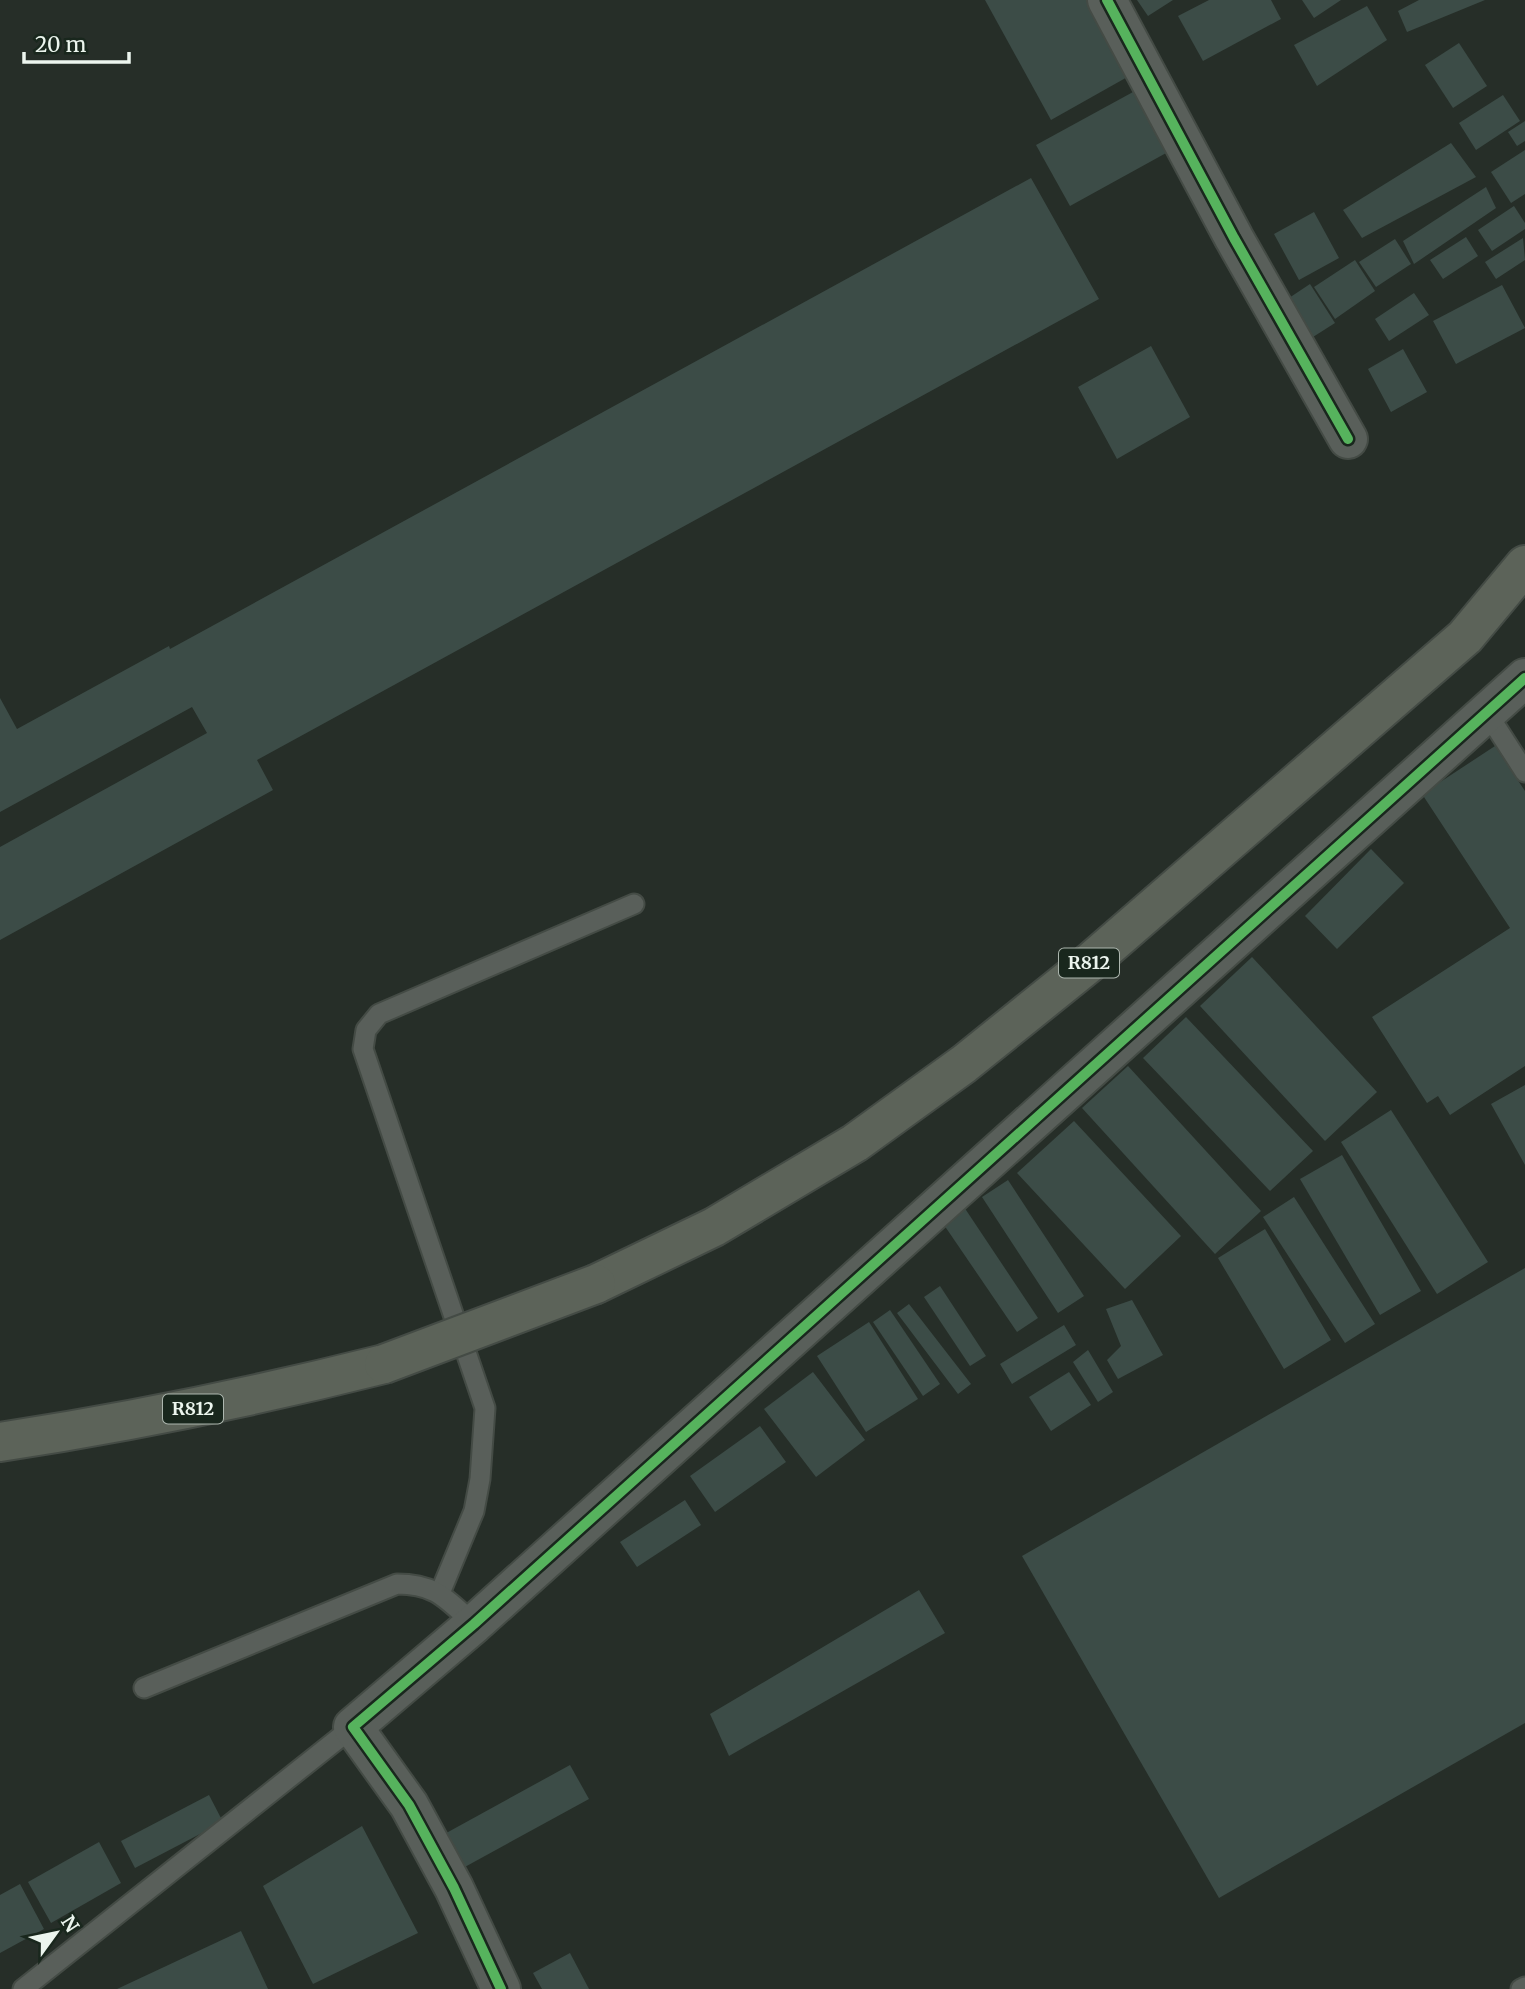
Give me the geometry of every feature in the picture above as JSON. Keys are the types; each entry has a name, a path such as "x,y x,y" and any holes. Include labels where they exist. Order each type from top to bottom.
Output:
{"main road":[{"name":"R812","path":"0,1442 153,1418 263,1395 384,1364 596,1284 714,1227 855,1143 964,1064 1087,965 1465,637 1525,565"}],"street":[{"path":"1107,0 1234,237 1348,439"},
{"path":"501,1989 460,1899 409,1805 353,1727 474,1623 1525,678"}],"lane":[{"path":"1487,713 1525,772"},
{"path":"440,1593 474,1511 480,1479 485,1408 363,1049 366,1030 379,1014 634,904"},
{"path":"144,1688 397,1584 421,1584 440,1593 474,1623"},
{"path":"23,1989 353,1727"}],"building":[{"path":"985,0 1099,0 1138,71 1051,120"},
{"path":"1137,0 1173,0 1148,16"},
{"path":"1209,0 1271,0 1281,19 1203,61 1178,16"},
{"path":"1302,0 1341,0 1314,18"},
{"path":"1419,0 1485,0 1407,32 1398,11"},
{"path":"1367,6 1387,40 1317,86 1294,45"},
{"path":"1459,43 1487,86 1453,108 1425,65"},
{"path":"1144,86 1177,147 1070,206 1036,145"},
{"path":"1503,95 1520,121 1476,150 1459,123"},
{"path":"1525,121 1525,141 1517,146 1508,132"},
{"path":"1451,143 1476,177 1362,238 1343,210"},
{"path":"1525,150 1525,194 1511,203 1491,172"},
{"path":"1031,178 1099,299 257,760 273,790 0,940 0,847 207,733 192,707 0,812 0,698 17,729 169,646 170,649"},
{"path":"1486,187 1496,208 1414,264 1403,241"},
{"path":"1514,206 1525,223 1525,229 1492,251 1478,230"},
{"path":"1314,212 1339,258 1299,280 1274,234"},
{"path":"1466,237 1478,256 1443,279 1430,260"},
{"path":"1523,238 1525,260 1496,279 1485,262"},
{"path":"1395,239 1411,264 1376,287 1359,262"},
{"path":"1355,260 1375,291 1335,319 1314,287"},
{"path":"1310,284 1335,323 1302,344 1277,306"},
{"path":"1502,285 1525,328 1456,364 1433,321"},
{"path":"1414,293 1429,315 1389,341 1375,319"},
{"path":"1151,346 1190,417 1117,459 1078,387"},
{"path":"1403,349 1427,392 1391,412 1368,369"},
{"path":"1495,746 1525,791 1525,1066 1450,1115 1438,1096 1427,1103 1372,1017 1510,928 1422,794"},
{"path":"1371,849 1404,883 1337,949 1305,916"},
{"path":"1252,957 1377,1092 1325,1141 1200,1006"},
{"path":"1186,1017 1313,1151 1270,1191 1143,1058"},
{"path":"1128,1066 1261,1211 1215,1254 1082,1108"},
{"path":"1525,1085 1525,1165 1491,1104"},
{"path":"1391,1110 1488,1262 1437,1294 1341,1142"},
{"path":"1074,1121 1181,1236 1125,1289 1017,1173"},
{"path":"1342,1155 1421,1291 1380,1315 1300,1179"},
{"path":"1008,1180 1084,1296 1058,1313 982,1197"},
{"path":"1294,1197 1375,1324 1345,1343 1263,1217"},
{"path":"964,1207 1038,1318 1017,1332 942,1222"},
{"path":"1265,1229 1331,1340 1284,1369 1218,1258"},
{"path":"1525,1268 1525,1723 1219,1898 1022,1556"},
{"path":"940,1286 986,1356 970,1366 924,1297"},
{"path":"1132,1300 1163,1355 1118,1379 1107,1360 1121,1346 1106,1309"},
{"path":"909,1304 971,1384 958,1394 897,1313"},
{"path":"890,1310 940,1384 923,1396 873,1322"},
{"path":"869,1322 918,1399 866,1432 817,1356"},
{"path":"1064,1325 1076,1345 1012,1384 1000,1364"},
{"path":"1088,1350 1113,1392 1098,1402 1073,1362"},
{"path":"813,1372 865,1440 816,1477 764,1409"},
{"path":"1069,1372 1091,1405 1051,1431 1029,1397"},
{"path":"760,1426 786,1462 715,1512 690,1476"},
{"path":"685,1500 701,1525 637,1567 620,1542"},
{"path":"919,1590 945,1633 729,1756 710,1714"},
{"path":"570,1765 589,1799 463,1868 439,1837"},
{"path":"209,1795 223,1822 135,1868 121,1841"},
{"path":"362,1826 418,1933 313,1984 263,1886"},
{"path":"99,1842 121,1883 51,1923 28,1882"},
{"path":"20,1884 44,1929 0,1953 0,1895"},
{"path":"241,1931 268,1989 117,1989"},
{"path":"570,1953 589,1989 542,1989 533,1973"}],"cycle path":[{"path":"1107,0 1234,238 1348,439"},
{"path":"501,1989 454,1888 409,1805 353,1727 474,1624 1525,678"}]}
